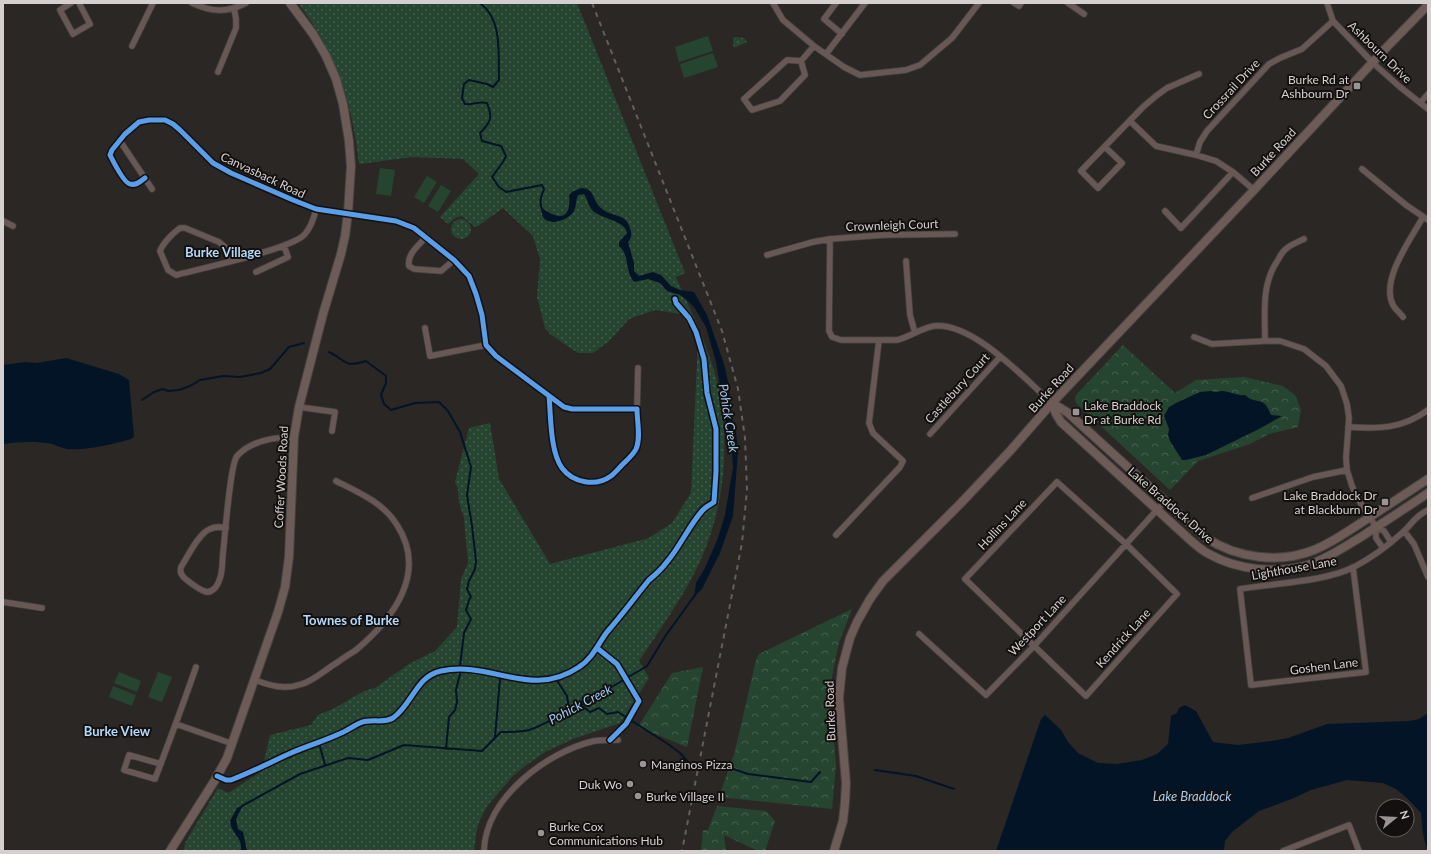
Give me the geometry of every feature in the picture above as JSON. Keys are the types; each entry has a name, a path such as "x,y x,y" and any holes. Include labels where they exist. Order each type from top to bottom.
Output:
{"street":[{"path":"71,3 60,10 73,34 90,24 79,3"},
{"path":"132,46 153,3"},
{"path":"192,3 210,10 234,8 246,3"},
{"name":"Coffer Woods Road","path":"170,851 216,780 233,744 280,605 287,572 290,541 294,437 299,407 345,236 351,166 349,141 343,104 336,79 326,56 313,34 290,3"},
{"path":"773,3 783,20 814,46 844,67 860,75 906,70 920,65 952,38 979,3"},
{"path":"836,3 824,19 842,34"},
{"path":"826,54 865,3"},
{"path":"1014,3 1019,6 1021,3"},
{"path":"1068,3 1084,14"},
{"name":"Ashbourn Drive","path":"1327,3 1333,21 1373,63 1428,109"},
{"name":"Burke Road","path":"834,851 843,821 846,783 840,709 840,685 844,654 857,622 870,599 884,581 966,498 1052,403 1428,5"},
{"path":"218,72 236,28 234,8"},
{"name":"Crossrail Drive","path":"1196,155 1200,142 1207,131 1269,64 1302,49 1333,21"},
{"path":"801,62 814,46"},
{"path":"787,60 801,62 805,75 780,101 752,110 744,99 787,60"},
{"path":"1105,147 1122,163 1098,188 1081,171 1143,106 1167,88 1199,74"},
{"path":"1420,103 1428,94"},
{"name":"Canvasback Road","path":"145,178 136,184 127,182 110,155 112,150 125,134 139,122 149,120 166,120 177,127 213,163 238,176 316,209 396,221 414,228 454,260 464,270 474,287 482,315 486,345"},
{"path":"1130,121 1156,146 1216,161 1233,172 1254,190"},
{"path":"120,141 152,189"},
{"path":"1362,169 1425,218 1394,269 1391,279 1391,296 1393,305 1403,317"},
{"path":"1165,211 1181,228 1233,172"},
{"path":"231,261 225,247 219,242 185,228 180,228 177,230 160,251 168,270 176,275 231,261 284,246 304,236 313,221 316,209"},
{"path":"3,221 13,226"},
{"name":"Crownleigh Court","path":"767,255 813,242 830,239 883,235 955,234"},
{"path":"426,237 410,254 408,260 409,266 414,269 441,271 454,260"},
{"name":"Crownleigh Court","path":"830,239 829,331 832,336 841,340 897,340 915,334"},
{"path":"1265,340 1265,298 1266,287 1270,276 1275,264 1285,250 1304,239"},
{"path":"256,272 288,257 284,246"},
{"path":"906,260 910,315 915,334"},
{"name":"Lake Braddock Drive","path":"915,334 933,326 954,329 984,344 1052,403 1067,412 1200,533 1216,544 1238,553 1266,558 1292,556 1315,550 1338,537 1428,479"},
{"path":"425,328 430,356 486,345 496,356 564,407 572,410 637,409"},
{"path":"1194,337 1212,344 1265,340 1280,341 1297,346 1312,354 1326,366 1337,380 1344,395 1349,418 1346,450 1347,470 1352,486 1369,517 1376,527 1384,531 1391,542"},
{"path":"836,535 900,467 903,461 873,433 869,423 879,340"},
{"name":"Castlebury Court","path":"930,434 1000,357"},
{"path":"548,396 554,447 562,467 569,475 581,481 591,483 602,481 611,476 630,457 638,442 638,368"},
{"name":"Lake Braddock Drive","path":"1052,403 1061,422 1188,538 1210,555 1250,568 1293,568 1320,561 1428,493"},
{"path":"299,407 335,412 332,431"},
{"path":"1348,427 1375,428 1396,426 1415,419 1428,410"},
{"path":"226,528 216,527 203,533 181,567 180,572 182,576 205,592 215,588 221,576 233,467 236,457 254,444 279,437 294,437"},
{"path":"1252,498 1313,477 1347,470"},
{"path":"255,680 269,686 279,688 302,684 314,679 355,650 366,640 388,617 402,596 408,575 409,552 397,524 390,515 371,499 336,481"},
{"name":"Hollins Lane","path":"1034,646 965,579 1057,482 1126,544"},
{"name":"Westport Lane","path":"919,634 986,695 1034,646 1166,502"},
{"name":"Lighthouse Lane","path":"1251,685 1240,589 1331,575 1354,567 1391,542 1422,512 1428,510"},
{"path":"1376,527 1376,538 1383,548"},
{"path":"1404,531 1414,544 1428,577"},
{"name":"Kendrick Lane","path":"1034,646 1086,696 1177,594 1126,544"},
{"name":"Goshen Lane","path":"1251,685 1366,672 1354,567"},
{"path":"3,602 42,608"},
{"path":"161,764 129,755 124,770 155,779 161,764 176,724 196,667"},
{"path":"176,724 233,744"},
{"path":"484,851 485,836 493,817 506,798 526,776 540,765 567,751 592,742 602,740 618,740"},
{"path":"1283,851 1349,825 1359,851"}],"green space":[{"path":"298,3 577,3 685,273 676,277 703,339 716,378 721,402 724,426 723,475 720,499 714,523 707,546 691,580 639,661 649,678 620,723 573,739 545,752 513,776 487,806 479,822 474,851 183,851 186,841 218,788 228,793 262,771 270,735 311,725 318,715 333,709 364,691 375,688 409,664 435,651 457,627 461,579 468,563 464,518 459,502 458,489 455,482 469,428 490,423 499,479 550,564 649,538 672,523 691,493 698,340 681,314 655,310 629,319 609,341 593,353 578,353 550,334 545,328 537,297 540,259 533,236 503,208 475,227 462,216 455,218 448,224 440,217 479,174 463,159 412,157 359,164 356,141 347,99 333,60 312,22"},
{"path":"708,36 713,51 679,62 675,47"},
{"path":"735,37 744,38 747,42 736,47 733,46 733,40"},
{"path":"713,53 718,67 684,78 680,64"},
{"path":"380,168 395,170 391,196 376,194"},
{"path":"427,176 437,182 424,203 414,197"},
{"path":"441,185 451,191 438,212 428,206"},
{"path":"461,219 468,222 471,229 468,236 461,239 454,236 451,229 454,222"},
{"path":"1123,345 1175,393 1196,380 1244,377 1283,386 1296,396 1301,410 1298,427 1269,434 1250,444 1198,461 1170,490 1076,403 1076,395"},
{"path":"852,609 839,643 832,676 831,707 836,765 832,809 719,797 735,751 756,660 759,654"},
{"path":"703,667 687,747 638,727 672,673"},
{"path":"119,672 141,681 137,692 114,683"},
{"path":"158,672 172,677 162,702 148,697"},
{"path":"113,686 136,695 132,706 109,697"},
{"path":"717,806 766,811 775,821 765,851 758,851 724,835 726,851 701,851 703,830 708,830"}],"water":[{"path":"581,188 589,190 598,205 605,211 622,217 628,223 631,237 628,242 634,263 634,271 639,276 653,272 661,275 671,286 680,290 694,292 707,315 724,364 729,386 730,406 736,431 738,451 733,516 720,553 702,589 694,597 696,583 705,568 718,538 725,515 733,468 731,440 726,421 716,362 706,327 694,307 688,301 680,295 667,291 660,283 648,279 634,282 629,272 625,254 619,246 619,242 627,233 623,226 593,211 584,194 578,195 574,211 568,217 559,221 550,222 543,217 541,207 558,216 566,214 569,204 569,195"},
{"path":"66,358 119,374 129,380 134,437 108,445 82,449 67,449 40,442 3,444 3,365 25,362 37,363"},
{"path":"1225,391 1245,395 1253,400 1262,402 1271,415 1282,416 1206,455 1182,460 1170,441 1168,435 1169,429 1164,416 1169,407 1178,402 1200,392"},
{"name":"Lake Braddock","path":"1185,705 1196,711 1213,742 1238,745 1288,738 1327,724 1409,721 1419,719 1428,713 1428,850 1423,834 1421,813 1415,807 1415,798 1407,798 1396,789 1383,783 1347,780 1311,790 1259,811 1232,832 1225,841 1224,851 996,851 1041,719 1045,715 1061,730 1068,742 1078,753 1098,763 1117,764 1142,760 1157,754 1168,744 1171,716 1177,713 1179,708"},
{"path":"243,805 236,819 238,829 243,832 247,851 241,851 240,842 232,828 230,821 237,808"}],"waterway":[{"name":"Pohick Creek","path":"480,3 493,19 496,28 499,49 499,80 493,87 469,80 464,84 462,98 465,104 481,102 487,103 490,112 490,120 487,126 480,133 482,141 501,146 506,156 492,177 499,187 506,192 542,185 544,189 541,199 542,209"},
{"path":"142,400 154,392 163,389 168,391 179,390 200,380 223,376 240,377 261,373 270,369 289,347 304,343"},
{"path":"329,352 349,364 366,361 386,376 386,383 381,395 384,404 391,410 415,403 439,402 448,411 460,432 471,467 467,495 476,561 475,569 467,589 471,597 466,610 471,619 464,633 460,666"},
{"name":"Pohick Creek","path":"242,806 300,774 348,758 368,760 404,745 482,751 501,732 526,731 543,724 581,705 647,666 666,635 695,595"},
{"path":"446,749 449,717 455,710 457,702 456,690 460,674"},
{"path":"495,737 500,679"},
{"path":"558,682 567,696 569,709"},
{"path":"581,705 590,712 599,708 607,714 618,712 668,744 680,753 690,764 695,763"},
{"path":"319,743 325,765"},
{"path":"716,767 722,765 748,774 811,782 820,772"},
{"path":"875,770 916,776 954,789"}],"railway":[{"path":"592,3 722,331 738,389 745,438 747,490 742,543 682,851"}],"cycle path":[{"path":"145,178 138,183 128,183 110,155 112,150 125,134 139,122 149,120 165,120 180,130 213,163 231,173 293,200 316,209 396,221 414,228 454,260 469,276 482,315 486,345 496,356 564,407 572,409 637,409 638,440 635,451 614,474 599,482 585,482 572,477 562,468 555,453 549,396"},
{"path":"217,776 226,780 231,780 291,753 342,733 360,723 389,720 405,706 426,679 441,671 460,669 477,670 527,680 544,680 561,676 579,667 588,660 607,632 644,586 671,557 697,517 705,508 714,502 716,429 707,393 704,359 696,332 689,318 676,303 675,299"},
{"path":"597,648 617,664 639,701 626,724 610,740"}],"place":[{"name":"Burke Rd at Ashbourn Dr","path":"1357,86"},
{"name":"Lake Braddock Dr at Burke Rd","path":"1076,412"},
{"name":"Lake Braddock Dr at Blackburn Dr","path":"1385,502"},
{"name":"Manginos Pizza","path":"643,764"},
{"name":"Duk Wo","path":"630,784"},
{"name":"Burke Village II","path":"638,796"},
{"name":"Burke Cox Communications Hub","path":"541,833"}],"district":[{"name":"Burke Village","path":"223,252"},
{"name":"Townes of Burke","path":"351,620"},
{"name":"Burke View","path":"117,731"}]}
